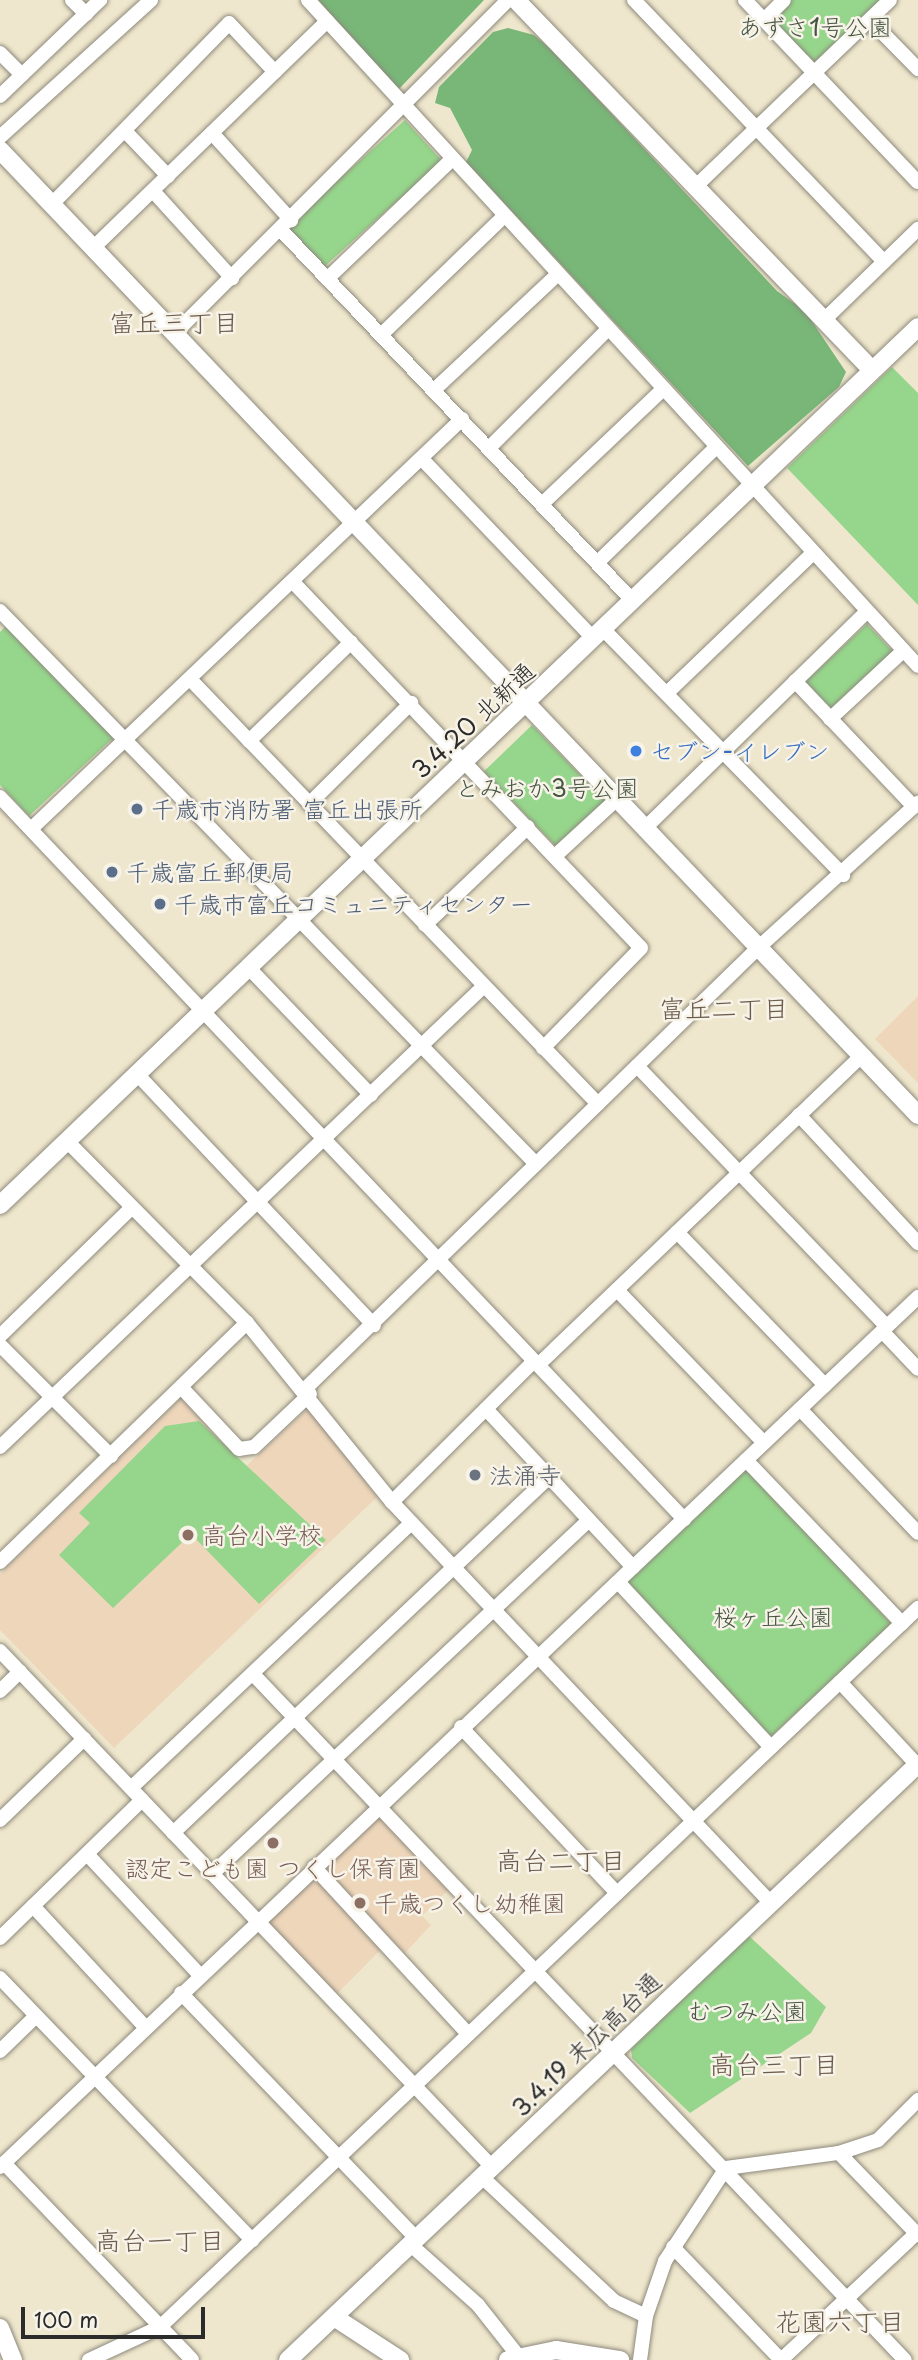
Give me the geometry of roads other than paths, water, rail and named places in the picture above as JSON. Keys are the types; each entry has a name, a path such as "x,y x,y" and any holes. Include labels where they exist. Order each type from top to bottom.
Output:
{"street":[{"path":"72,0 86,14"},
{"path":"0,96 100,0"},
{"path":"0,137 151,0"},
{"path":"308,0 502,218 918,666"},
{"path":"174,334 286,225 400,105 508,0"},
{"path":"516,0 872,370"},
{"path":"634,0 884,262"},
{"path":"745,0 918,182"},
{"path":"764,20 784,0"},
{"path":"695,187 890,0"},
{"path":"870,20 918,69"},
{"path":"93,248 327,21"},
{"path":"52,204 126,132 148,99 229,23 275,72"},
{"path":"0,53 22,75"},
{"path":"126,132 168,176"},
{"path":"212,133 327,279 632,600"},
{"path":"0,150 918,1115"},
{"path":"327,279 450,160"},
{"path":"153,191 232,278"},
{"path":"381,335 502,218"},
{"path":"824,320 918,229"},
{"path":"434,390 556,276"},
{"name":"3.4.20 北新通","path":"0,1205 526,705 918,327"},
{"path":"489,448 606,331"},
{"path":"542,504 661,391"},
{"path":"31,829 462,419"},
{"path":"598,562 714,449"},
{"path":"422,459 598,633 667,693 843,875"},
{"path":"667,693 812,554"},
{"path":"292,581 641,948 543,1048"},
{"path":"0,611 419,1048 536,1164"},
{"path":"645,828 866,612"},
{"path":"249,741 351,642"},
{"path":"830,719 903,651"},
{"path":"190,679 598,1104"},
{"path":"182,1388 239,1449 254,1447 536,1164 759,947 843,875 916,805 795,681"},
{"path":"309,804 411,704"},
{"path":"0,797 684,1518"},
{"path":"555,856 617,799"},
{"path":"425,925 528,827"},
{"path":"249,968 371,1096"},
{"path":"0,1447 484,986"},
{"path":"392,1502 486,1409 617,1290 862,1055"},
{"path":"637,1066 884,1329 918,1369"},
{"path":"138,1075 374,1325"},
{"path":"799,1115 918,1243"},
{"path":"66,1141 188,1268 247,1323 307,1391 392,1502 771,1903"},
{"path":"0,1336 131,1208"},
{"path":"677,1232 825,1385"},
{"path":"617,1290 764,1443"},
{"path":"192,2360 2,2165 257,1920 918,1297"},
{"path":"0,1562 247,1323"},
{"path":"0,1345 50,1399 111,1456"},
{"path":"486,1409 633,1567"},
{"path":"800,1409 918,1533"},
{"path":"746,1460 902,1623"},
{"path":"173,1833 451,1566 549,1477"},
{"path":"212,1874 589,1520"},
{"path":"131,1788 411,1523"},
{"path":"618,1581 771,1747"},
{"path":"89,2360 160,2327 918,1608"},
{"path":"0,1651 414,2085 487,2172 614,2301 646,2316"},
{"path":"0,1691 20,1672"},
{"path":"253,1674 611,2054 726,2168 905,2360"},
{"path":"840,1682 918,1765"},
{"path":"461,1727 617,1893"},
{"path":"0,1820 84,1739"},
{"name":"3.4.19 末広高台通","path":"288,2360 918,1765"},
{"path":"0,1938 142,1800"},
{"path":"87,1854 200,1975"},
{"path":"314,1867 468,2034"},
{"path":"33,1906 145,2027"},
{"path":"0,1978 252,2240"},
{"path":"181,1993 340,2158 414,2242 478,2305 511,2359 564,2350 620,2360"},
{"path":"0,2051 36,2015"},
{"path":"640,2360 646,2316 673,2247 726,2168 839,2153 877,2140 915,2110"},
{"path":"673,2247 781,2360 918,2233 839,2153"},
{"path":"334,2317 400,2360"},
{"path":"0,2328 13,2360"}],"place":[{"name":"セブン-イレブン","path":"636,751"},
{"name":"千歳市消防署 富丘出張所","path":"137,809"},
{"name":"千歳富丘郵便局","path":"112,872"},
{"name":"千歳市富丘コミュニティセンター","path":"160,904"},
{"name":"法涌寺","path":"475,1475"},
{"name":"高台小学校","path":"188,1535"},
{"name":"認定こども園 つくし保育園","path":"273,1843"},
{"name":"千歳つくし幼稚園","path":"360,1903"}],"district":[{"name":"富丘三丁目","path":"174,322"},
{"name":"富丘二丁目","path":"724,1008"},
{"name":"高台二丁目","path":"561,1860"},
{"name":"高台三丁目","path":"774,2064"},
{"name":"高台一丁目","path":"160,2240"},
{"name":"花園六丁目","path":"840,2321"}],"park label":[{"name":"あずさ1号公園","path":"815,27"},
{"name":"とみおか3号公園","path":"547,788"},
{"name":"桜ヶ丘公園","path":"773,1617"},
{"name":"むつみ公園","path":"747,2011"}]}
